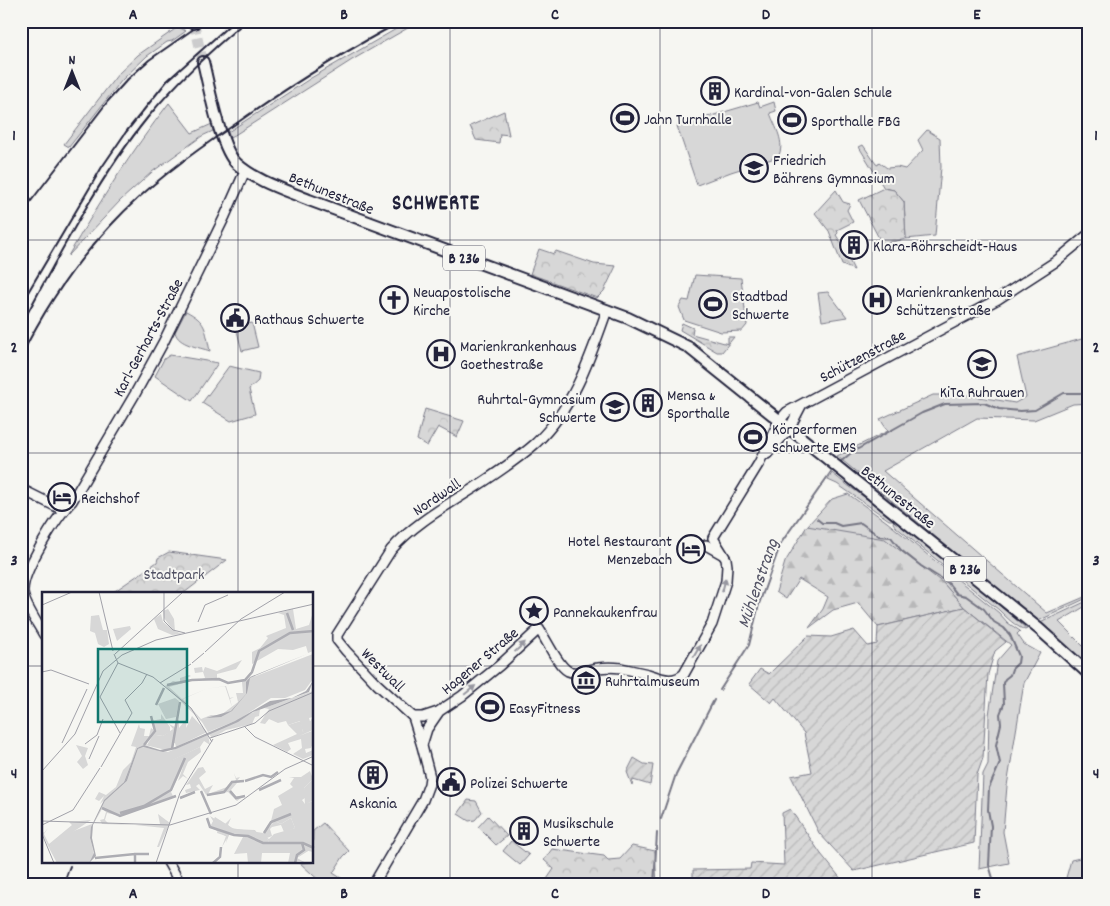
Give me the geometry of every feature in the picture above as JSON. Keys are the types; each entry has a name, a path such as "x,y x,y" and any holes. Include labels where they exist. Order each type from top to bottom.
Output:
{"main road":[{"name":"B 236","path":"203,62 225,148 235,163 246,170"},
{"name":"Bethunestraße","path":"246,170 258,178 309,200 607,310 660,332 688,347 1031,622 1089,674"},
{"name":"Karl-Gerharts-Straße","path":"42,631 25,600 23,585 27,572 63,510 72,501 136,394 180,310 246,170"},
{"name":"Schützenstraße","path":"779,421 787,412 998,299 1055,262 1089,234"},
{"name":"Nordwall","path":"337,640 338,633 398,541 487,480 536,443 561,414 578,386 607,310"},
{"path":"760,463 789,429 801,406"},
{"path":"724,556 713,538 760,463 779,421"},
{"path":"21,489 63,510"},
{"path":"706,545 724,556"},
{"name":"Hagener Straße","path":"413,717 438,712 462,696 500,666 540,629 562,665 568,671 578,672 597,668 619,668 668,680 681,677 712,624 718,610 727,573 724,556"},
{"name":"Westwall","path":"337,640 376,684 413,717"},
{"path":"422,746 427,729 438,712"},
{"path":"373,885 427,790 430,777 413,717"},
{"path":"169,864 181,885"}],"green space":[{"path":"410,21 420,21 352,60 230,138 228,132 311,78"},
{"path":"178,27 186,31 147,56 122,80 69,147 64,144 118,74 138,55"},
{"path":"758,102 760,107 774,102 776,111 770,113 777,129 781,146 778,157 697,185 677,126"},
{"path":"169,103 192,133 212,124 213,131 202,136 152,172 121,200 68,256 116,178"},
{"path":"504,111 509,135 500,134 499,143 476,140 470,126"},
{"path":"927,130 940,138 941,167 935,236 906,239 904,202 894,190 884,188 859,147 863,145 878,165 879,162 887,168 897,167 905,169 923,150 918,140"},
{"path":"884,188 894,190 904,202 906,239 882,244 859,200"},
{"path":"836,190 843,202 850,204 847,210 853,222 837,230 838,233 836,235 849,255 847,256 854,270 842,265 829,231 815,213"},
{"path":"539,249 554,254 556,251 594,264 616,266 604,291 597,298 530,274"},
{"name":"Stadtbad Schwerte","path":"695,275 741,278 747,325 742,331 721,332 684,320 679,307 683,300 689,301"},
{"path":"828,292 847,317 822,321 818,293"},
{"path":"186,311 202,323 210,351 184,343 177,336 175,332"},
{"path":"252,323 258,347 242,351 236,327"},
{"path":"682,323 693,328 692,334 728,344 728,337 734,337 722,352 717,352 680,330"},
{"path":"1089,337 1089,403 1073,404 1034,420 977,418 883,471 1047,613 1089,595 1089,597 1038,621 837,456 888,431 880,419 933,395 967,395 1015,403 1026,397 1017,357"},
{"path":"170,355 218,363 192,401 155,376 164,359"},
{"path":"229,366 259,373 258,381 249,389 255,414 231,421 202,403"},
{"path":"425,409 464,421 457,437 438,427 427,446 417,440"},
{"path":"832,473 894,520 889,520 837,484 828,480"},
{"path":"848,494 887,522 999,613 1008,623 1020,631 1017,634 1024,644 1040,653 1024,683 1007,786 1003,832 1009,863 979,869 983,774 988,764 989,715 997,661 1011,645 964,607 943,583 807,526 832,499"},
{"path":"894,520 952,565 1027,629 1025,630 1011,622 999,610 896,527 893,523"},
{"path":"807,526 885,539 943,583 964,607 878,627 858,603 833,610 809,628 823,609 828,597 799,579 786,599 776,592 785,562"},
{"name":"Stadtpark","path":"169,552 227,560 185,592 113,592 157,562 158,558"},
{"path":"1089,600 1089,604 1059,622 1089,652 1089,666 1040,623"},
{"path":"964,607 1006,642 995,651 988,674 983,758 977,775 974,843 854,871 819,833 791,776 812,772 804,733 775,698 771,703 749,684 760,669 769,674 808,636 831,637 854,630 868,646 877,644 878,627"},
{"path":"634,758 644,764 653,765 650,785 633,780 632,785 627,772"},
{"path":"468,800 476,801 482,812 475,820 469,821 458,814"},
{"path":"790,809 821,854 846,885 693,885 693,870 750,869 751,863 784,865 782,813"},
{"path":"488,816 507,836 496,845 478,827"},
{"path":"323,823 349,851 333,873 352,885 324,885 301,864 314,864 314,830"},
{"path":"511,841 529,855 520,865 503,851"},
{"path":"632,846 655,851 657,885 543,885 554,869 544,860 552,849 604,856 608,860 620,859"},
{"path":"1089,856 1089,885 1064,885 1071,860"}],"waterway":[{"name":"Mühlenstrang","path":"838,464 851,453 922,413 945,404 984,403 999,409 1035,410 1064,393 1089,393"},
{"name":"Mühlenstrang","path":"720,690 749,645 759,604 781,543 833,469"},
{"path":"817,519 822,523 834,523 841,526 861,523 879,536 891,537 901,550 921,566 948,583 957,594 966,596 984,609 994,622 1004,628 1010,635 1019,656 1018,663 1003,683 1004,704 1000,714 1001,724 996,745 1000,763 989,788 988,810 991,826 989,865 995,885"},
{"name":"Mühlenstrang","path":"661,819 676,774 714,700"},
{"name":"Mühlenstrang","path":"654,885 657,833"}],"tunnel":[{"path":"194,23 203,62"}],"railway":[{"path":"21,214 108,101 128,79 149,60 205,21"},
{"path":"21,304 102,167 126,132 167,81 234,21"},
{"path":"21,325 80,218 130,141 159,104 183,79 246,21"},
{"path":"21,356 50,304 73,271 97,240 139,197 186,159 275,97 316,70 402,21"},
{"path":"21,688 24,685"},
{"path":"63,885 70,866"}],"place":[{"name":"Kardinal-von-Galen Schule","path":"715,91"},
{"name":"Jahn Turnhalle","path":"625,118"},
{"name":"Sporthalle FBG","path":"792,120"},
{"name":"Friedrich Bährens Gymnasium","path":"754,168"},
{"name":"Klara-Röhrscheidt-Haus","path":"854,245"},
{"name":"Neuapostolische Kirche","path":"394,300"},
{"name":"Marienkrankenhaus Schützenstraße","path":"877,300"},
{"name":"Stadtbad Schwerte","path":"713,304"},
{"name":"Rathaus Schwerte","path":"235,318"},
{"name":"Marienkrankenhaus Goethestraße","path":"441,354"},
{"name":"KiTa Ruhrauen","path":"982,364"},
{"name":"Mensa & Sporthalle","path":"648,403"},
{"name":"Ruhrtal-Gymnasium Schwerte","path":"615,407"},
{"name":"Körperformen Schwerte EMS","path":"753,437"},
{"name":"Reichshof","path":"62,497"},
{"name":"Hotel Restaurant Menzebach","path":"691,549"},
{"name":"Pannekaukenfrau","path":"534,611"},
{"name":"Ruhrtalmuseum","path":"586,680"},
{"name":"EasyFitness","path":"490,707"},
{"name":"Askania","path":"373,775"},
{"name":"Polizei Schwerte","path":"451,782"},
{"name":"Musikschule Schwerte","path":"524,831"}],"district":[{"name":"SCHWERTE","path":"436,202"}]}
